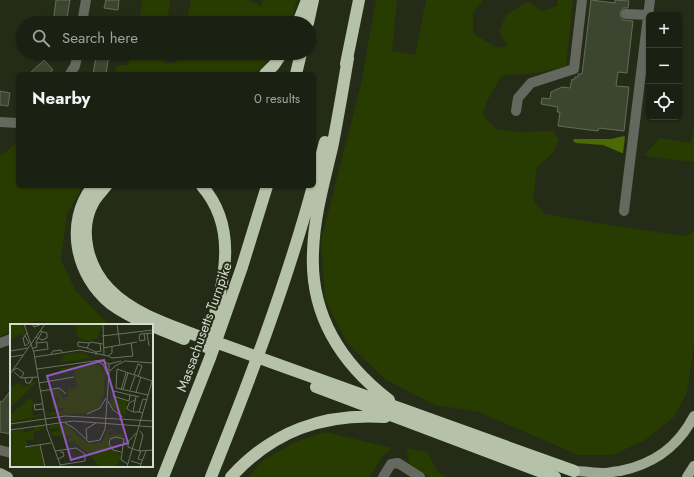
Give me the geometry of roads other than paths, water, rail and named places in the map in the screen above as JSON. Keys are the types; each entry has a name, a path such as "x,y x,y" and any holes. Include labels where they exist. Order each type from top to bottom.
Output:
{"highway":[{"path":"301,16 307,0"},
{"path":"310,16 313,0"},
{"path":"358,0 336,130 316,224 313,253 314,280 320,310 332,337 349,363 398,412"},
{"path":"316,176 348,58"},
{"path":"267,72 277,60"},
{"path":"296,72 299,60"},
{"path":"92,188 81,206 77,223 76,240 79,258 86,273 98,290 110,303 128,316 147,324"},
{"path":"104,188 93,203 89,213 86,224 87,248 91,262 99,277 121,300 140,311 175,327 398,412 555,477"},
{"path":"204,188 211,196 217,208 225,239 225,262 217,324"},
{"name":"Massachusetts Turnpike","path":"163,477 189,411 217,324 242,267 266,188"},
{"path":"211,477 264,341 288,271 312,188"},
{"path":"153,326 398,412 574,471"},
{"path":"231,477 243,464 265,447 286,434 303,427 342,417 368,416 398,412"}],"main road":[{"path":"574,471 606,473 635,468 659,457 676,442 690,425 694,416"},
{"path":"687,477 694,466"},
{"path":"574,471 592,477"},
{"path":"0,473 8,477"}],"street":[{"path":"83,16 86,0"},
{"path":"516,111 518,98 531,83 574,69 582,0"},
{"path":"648,12 650,0"},
{"path":"626,14 646,15"},
{"path":"624,211 646,31"},
{"path":"71,72 76,60"},
{"path":"0,122 16,123"},
{"path":"0,343 10,339"},
{"path":"0,450 10,453"},
{"path":"383,477 390,464 398,463 420,477"}]}
